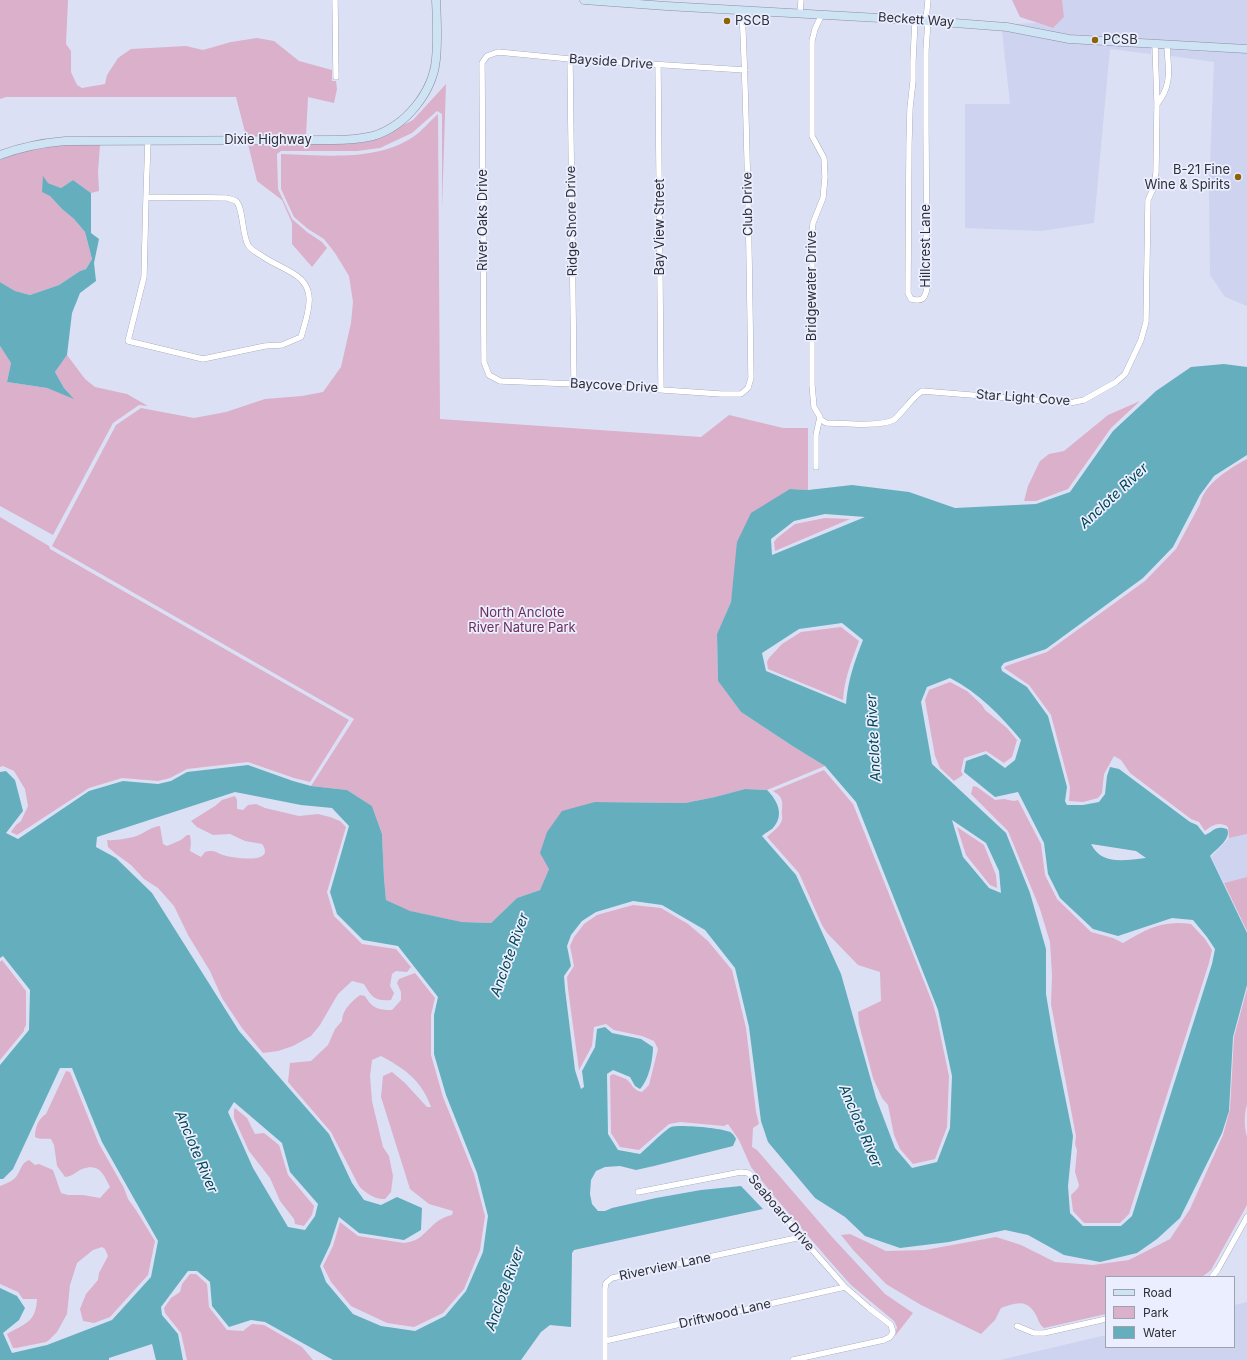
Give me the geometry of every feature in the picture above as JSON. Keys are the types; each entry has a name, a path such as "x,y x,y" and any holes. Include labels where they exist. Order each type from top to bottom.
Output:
{"street":[{"path":"335,0 336,77"},
{"name":"Dixie Highway","path":"0,155 17,148 57,141 345,140 365,138 375,135 388,129 408,115 422,99 432,78 436,60 436,0"},
{"name":"Beckett Way","path":"584,0 927,20 1007,27 1069,39 1247,49"},
{"path":"800,13 801,0"},
{"path":"927,20 928,0"},
{"name":"Club Drive","path":"741,394 748,388 751,378 749,220 742,10"},
{"name":"Bridgewater Drive","path":"820,419 814,407 812,385 812,234 813,223 823,198 825,177 824,158 812,136 812,38 822,14"},
{"name":"Hillcrest Lane","path":"915,20 909,143 908,293 911,299 917,300 922,299 926,295 927,288 927,20"},
{"name":"Star Light Cove","path":"820,419 826,423 880,424 895,420 914,397 922,391 1070,402 1084,400 1116,382 1125,374 1141,340 1146,322 1148,200 1154,187 1156,172 1157,104 1155,44"},
{"name":"Star Light Cove","path":"1157,104 1164,95 1168,83 1167,45"},
{"name":"Bayside Drive","path":"482,63 487,56 498,52 570,59 745,70"},
{"name":"Ridge Shore Drive","path":"570,59 574,384"},
{"name":"River Oaks Drive","path":"482,63 484,362 489,376"},
{"name":"Bay View Street","path":"658,65 661,389"},
{"path":"146,197 227,198 236,201 240,207 243,233 248,246 271,263 295,274 305,285 310,298 307,317 301,337 282,345 265,346 203,359 128,341 144,277 146,197 148,140"},
{"name":"Baycove Drive","path":"489,376 500,381 741,394"},
{"path":"816,467 816,435 820,419"},
{"name":"Seaboard Drive","path":"638,1192 742,1172 748,1173 753,1177 801,1237 845,1287 891,1325 893,1332 890,1337 884,1340 793,1360"},
{"path":"1213,1276 1247,1217"},
{"name":"Riverview Lane","path":"605,1360 605,1288 606,1283 612,1278 801,1237"},
{"name":"Driftwood Lane","path":"605,1341 845,1287"},
{"path":"1017,1326 1034,1333 1044,1333 1105,1319"}],"shaded area":[{"path":"1062,0 1247,0 1247,45 1070,35 1013,24 1037,23 1053,28 1064,17"},
{"path":"1002,31 1069,43 1151,48 1151,54 1110,49 1094,223 1041,231 965,228 965,104 1010,104"},
{"path":"1171,50 1247,53 1247,306 1225,297 1210,275 1209,192 1214,62 1171,56"},
{"path":"1247,834 1247,877 1224,883 1211,857 1229,838"},
{"path":"1247,1302 1247,1360 1000,1360 1105,1335 1105,1348 1235,1348 1235,1305"}],"green space":[{"path":"0,0 68,0 66,44 71,51 71,72 77,85 82,88 105,84 107,75 118,58 131,49 186,46 203,50 231,42 257,38 274,41 299,61 332,70 332,81 336,81 337,89 334,103 308,97 306,136 246,136 236,97 6,97 0,99"},
{"path":"1012,0 1062,0 1064,17 1053,28 1020,17"},
{"path":"446,84 442,208 442,114 437,111 412,133 380,148 357,151 281,151 277,154 278,189 292,219 322,242 327,248 312,267 292,244 292,223 282,200 257,181 248,144 337,144 366,142 376,139 413,120"},
{"name":"North Anclote River Nature Park","path":"438,114 440,419 701,437 729,415 783,428 808,428 808,490 790,489 734,581 731,602 717,634 718,681 741,712 825,766 767,790 745,789 685,803 595,802 549,869 540,890 517,898 491,923 462,922 408,911 386,900 382,834 372,806 347,790 311,786 354,719 52,546 116,425 141,408 194,418 226,412 265,399 302,396 323,392 341,367 351,323 353,302 349,276 335,253 324,239 308,229 294,217 281,189 281,154 332,156 366,154 382,150 398,145 413,137"},
{"path":"65,145 100,145 98,172 99,191 91,193 73,180 61,188 48,183 43,177 50,196 85,232 92,259 86,269 80,271 59,285 30,295 15,291 0,282 0,160 32,150"},
{"path":"0,346 11,363 7,382 47,388 73,398 64,388 55,372 67,355 85,379 95,387 127,394 148,406 139,405 113,423 53,535 0,506"},
{"path":"1140,401 1111,428 1068,489 1036,501 1024,501 1028,486 1040,461 1049,454 1064,451 1108,415"},
{"path":"1247,459 1247,834 1229,838 1228,827 1222,824 1210,827 1205,831 1199,822 1191,819 1130,773 1121,760 1114,756 1104,774 1102,793 1098,798 1083,802 1069,801 1070,787 1051,715 1029,685 1004,668 1047,652 1145,581 1176,549 1200,504 1202,497 1212,483 1233,467"},
{"path":"0,517 49,546 50,549 349,720 310,782 248,762 187,769 170,778 158,781 122,778 89,788 17,835 11,832 21,821 28,806 25,789 14,771 3,766 0,767"},
{"path":"825,518 850,519 775,551 774,542 795,524"},
{"path":"841,627 859,641 851,662 843,700 768,669 767,662 769,658 782,644 801,632"},
{"path":"950,682 967,691 982,705 985,710 1007,728 1017,740 1012,757 1004,763 986,751 964,758 961,771 963,775 954,781 940,768 935,756 925,700 929,690"},
{"path":"824,770 853,804 933,1004 949,1076 947,1127 935,1159 913,1164 900,1149 894,1135 888,1105 882,1098 873,1078 859,1024 858,1012 881,1001 880,972 858,965 827,933 799,873 767,837 778,827 782,819 781,799 773,791"},
{"path":"973,786 977,787 995,800 1018,800 1041,844 1045,875 1057,899 1091,932 1113,938 1123,943 1155,927 1172,923 1191,924 1205,939 1212,950 1129,1214 1120,1223 1084,1223 1073,1211 1071,1195 1079,1185 1075,1172 1077,1150 1075,1144 1076,1136 1051,1004 1052,975 1050,942 1040,909 1008,831 971,794"},
{"path":"235,796 237,800 237,809 243,810 248,805 256,804 265,808 299,816 318,814 340,821 346,827 327,892 334,916 362,944 396,949 411,967 407,972 396,971 392,974 390,986 394,993 391,1000 374,998 364,984 352,981 338,994 320,1025 311,1036 293,1046 278,1051 263,1053 242,1028 222,998 210,971 188,935 174,906 158,888 144,879 131,865 108,847 107,840 119,840 132,837 154,827 160,826 163,844 167,846 181,840 187,835 190,835 190,851 201,857 205,852 215,851 235,858 259,858 264,855 265,851 262,844 245,841 230,834 213,835 197,827 191,821 222,800"},
{"path":"957,827 984,845 996,875 997,888 990,885 966,855"},
{"path":"1247,877 1247,931 1224,883"},
{"path":"633,905 661,908 688,924 708,941 732,970 746,1028 756,1112 759,1124 753,1128 752,1147 757,1150 833,1238 885,1294 913,1313 895,1336 897,1327 894,1321 851,1285 774,1196 751,1167 739,1140 728,1124 724,1126 680,1122 669,1124 639,1150 620,1147 611,1133 610,1076 613,1074 626,1079 635,1089 642,1092 649,1085 658,1049 654,1041 642,1036 614,1030 606,1024 594,1027 592,1046 579,1070 567,977 574,966 570,946 574,937 584,924 597,915"},
{"path":"2,960 26,991 26,1025 24,1031 0,1060 0,962"},
{"path":"415,973 435,998 431,1015 431,1055 443,1097 474,1174 485,1216 480,1250 464,1289 443,1313 414,1327 387,1323 351,1306 331,1282 323,1266 333,1246 340,1222 358,1236 404,1243 417,1239 438,1221 452,1215 453,1211 429,1204 410,1189 381,1097 383,1076 392,1072 405,1083 427,1107 431,1107 423,1090 411,1076 397,1065 381,1056 372,1060 370,1076 372,1101 383,1147 389,1156 393,1176 391,1192 385,1199 382,1199 371,1196 359,1186 331,1132 288,1082 290,1063 311,1061 328,1045 335,1029 342,1021 342,1017 348,1006 354,1000 360,995 365,996 376,1008 392,1010 401,1000 401,992 397,983 399,979"},
{"path":"1247,989 1247,1104 1245,1113 1245,1129 1247,1137 1247,1205 1211,1270 1203,1276 1105,1276 1105,1314 1044,1328 1029,1306 1020,1303 1001,1308 995,1320 981,1334 921,1305 886,1284 854,1251 841,1235 850,1234 886,1251 925,1250 996,1237 1021,1245 1055,1262 1093,1265 1129,1260 1170,1239 1190,1209 1223,1135 1230,1109 1234,1037"},
{"path":"66,1071 70,1072 99,1144 124,1188 128,1199 155,1241 148,1275 110,1317 94,1323 83,1321 80,1309 86,1294 98,1280 99,1273 108,1256 105,1249 102,1247 93,1250 77,1263 70,1285 67,1314 57,1332 46,1342 13,1348 7,1334 24,1325 32,1318 37,1299 23,1299 18,1292 0,1284 0,1186 15,1178 22,1165 29,1160 35,1165 39,1164 53,1170 61,1193 100,1198 110,1187 103,1174 93,1167 82,1169 65,1177 57,1166 54,1145 51,1139 41,1139 35,1137 38,1124 41,1118 46,1114"},
{"path":"235,1108 247,1118 255,1134 264,1133 279,1145 288,1175 314,1206 312,1215 304,1226 295,1224 294,1219 280,1201 270,1178 249,1151 234,1118"},
{"path":"190,1274 196,1274 207,1284 209,1307 227,1330 244,1331 252,1324 264,1325 302,1347 313,1360 187,1360 181,1333 165,1313 164,1308 171,1298 180,1292 182,1284"}],"water":[{"path":"43,176 48,183 61,188 73,180 91,193 91,233 99,239 94,263 96,281 80,293 72,313 67,355 55,372 64,388 74,399 47,388 7,382 11,363 0,346 0,282 15,291 30,295 59,285 80,271 86,269 92,259 85,232 50,196 42,192"},
{"name":"Anclote River","path":"1224,364 1247,367 1247,455 1214,476 1200,495 1173,547 1143,578 1046,649 1004,663 1001,667 1002,671 1027,687 1048,716 1067,787 1065,801 1067,805 1083,805 1099,802 1105,794 1107,776 1110,767 1119,769 1190,822 1197,825 1205,835 1217,828 1227,829 1228,833 1223,844 1210,856 1247,933 1247,985 1233,1037 1229,1111 1222,1133 1180,1218 1157,1239 1137,1253 1100,1262 1064,1255 1028,1235 1005,1230 949,1242 900,1248 865,1236 845,1217 815,1198 768,1142 761,1121 749,1027 735,968 705,930 662,905 633,901 596,912 582,921 571,935 567,946 571,966 564,976 565,989 575,1070 581,1089 584,1087 582,1071 595,1047 597,1029 605,1027 612,1033 641,1039 653,1047 650,1069 646,1080 640,1089 635,1086 630,1077 613,1070 607,1074 608,1134 618,1150 640,1154 668,1129 675,1126 699,1127 729,1131 736,1139 733,1146 654,1166 636,1170 620,1166 605,1167 596,1171 591,1180 590,1194 592,1204 598,1211 605,1211 656,1198 701,1190 741,1186 763,1209 574,1250 572,1253 571,1327 550,1325 541,1332 521,1360 333,1360 265,1322 251,1320 229,1327 212,1306 210,1282 197,1271 188,1271 161,1307 162,1315 178,1334 183,1360 156,1360 152,1344 109,1358 109,1360 0,1360 0,1288 17,1296 25,1308 19,1320 3,1333 12,1353 47,1345 112,1320 151,1277 158,1241 102,1142 72,1068 60,1068 13,1169 3,1179 0,1179 0,1065 29,1030 30,990 3,956 0,958 0,772 6,771 15,780 23,811 6,833 18,839 89,791 123,781 158,784 171,781 187,772 248,765 311,786 347,790 372,806 382,834 386,900 410,911 462,922 491,923 517,898 540,890 549,869 540,853 547,832 562,811 595,802 685,803 745,789 767,790 777,804 779,814 776,824 762,836 796,875 841,974 876,1098 895,1148 912,1168 937,1162 950,1128 952,1076 938,1010 856,802 825,766 741,712 718,681 717,634 731,602 737,542 751,513 790,489 808,490 852,485 909,492 955,508 1036,504 1070,492 1113,431 1156,391 1191,367","holes":["825,514 865,517 772,555 771,539 794,521","842,623 863,640 848,687 846,704 766,671 762,653 799,629","950,678 979,697 1021,740 1015,760 1005,768 986,754 966,761 964,772 995,797 1018,792 1044,843 1048,874 1060,898 1093,929 1118,936 1172,918 1193,920 1215,949 1212,964 1132,1216 1121,1226 1083,1226 1070,1213 1068,1186 1073,1136 1046,994 1046,949 1030,893 1006,833 932,764 921,702 927,687","235,792 301,805 332,808 349,826 330,892 337,914 363,940 398,946 438,997 434,1015 434,1054 446,1095 477,1173 488,1216 483,1252 466,1291 445,1316 415,1331 381,1326 353,1314 326,1282 320,1266 330,1245 339,1217 359,1233 404,1240 421,1230 422,1208 397,1197 381,1205 364,1200 352,1183 329,1134 239,1031 152,893 116,858 96,847 97,837","952,820 986,843 999,871 1001,893 989,888 963,857","1091,844 1136,851 1146,858 1115,860 1101,856","234,1102 282,1143 290,1172 318,1204 315,1216 305,1230 288,1227 253,1168 228,1112"]}],"place":[{"name":"PSCB","path":"727,21"},
{"name":"PCSB","path":"1095,40"},
{"name":"B-21 Fine Wine & Spirits","path":"1238,177"}]}
